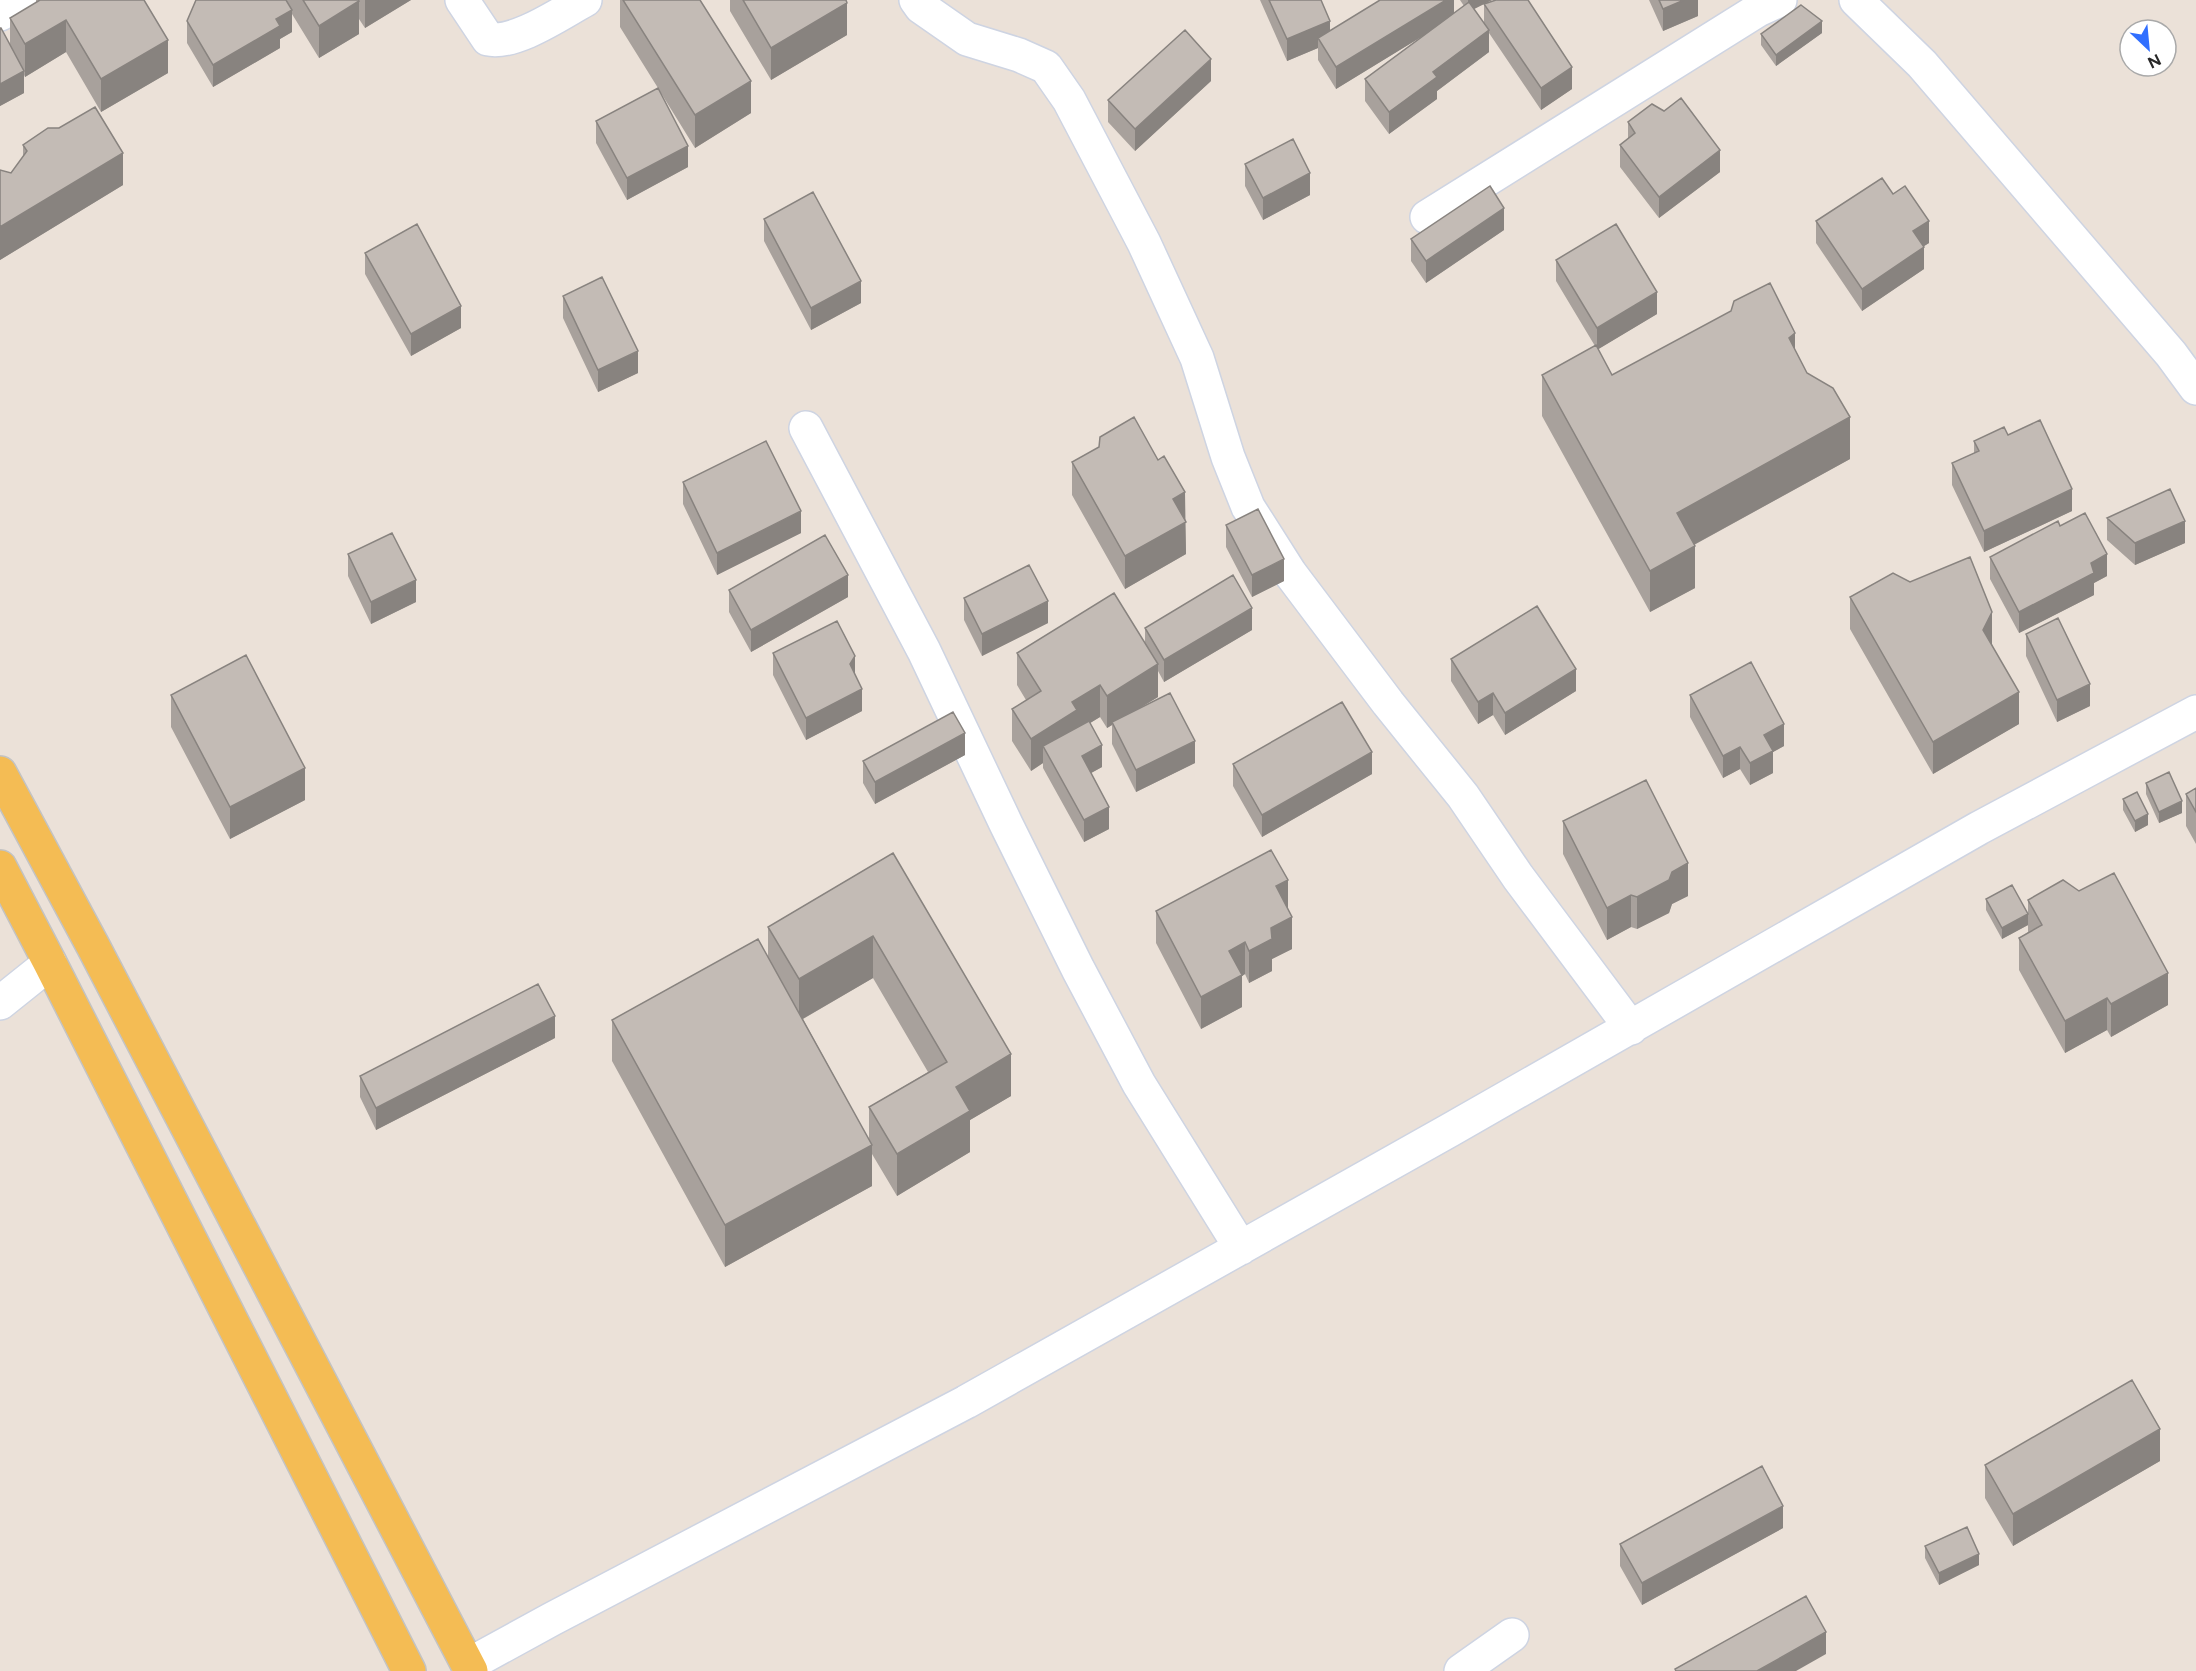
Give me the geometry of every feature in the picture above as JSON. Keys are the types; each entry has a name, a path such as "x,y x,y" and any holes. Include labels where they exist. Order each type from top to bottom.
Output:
{"main road":[{"path":"0,773 110,978 470,1668"},
{"path":"0,867 51,963 409,1671"},
{"path":"23,911 62,890"}],"street":[{"path":"0,14 25,0"},
{"path":"462,0 488,39 497,41 514,36 585,0"},
{"path":"916,0 921,7 967,39 1019,55 1046,68 1063,92 1144,243 1197,358 1228,457 1248,507 1290,573 1388,704 1463,796 1518,877 1630,1028"},
{"path":"1427,217 1758,10 1780,0"},
{"path":"1856,0 1922,64 2171,354 2196,388"},
{"path":"806,428 924,651 1006,824 1078,969 1139,1084 1241,1248"},
{"path":"470,1668 563,1613 966,1402 1630,1028 1979,828 2196,712"},
{"path":"0,1003 51,963"},
{"path":"1461,1671 1512,1635"}],"building":[{"path":"40,0 144,0 168,40 101,79 66,20 25,44 10,18"},
{"path":"196,0 286,0 292,10 276,19 280,26 213,65 187,21"},
{"path":"303,0 358,0 359,1 319,26"},
{"path":"623,0 700,0 751,81 695,115"},
{"path":"743,0 846,0 847,3 771,48"},
{"path":"1269,0 1321,0 1330,21 1287,39"},
{"path":"1380,0 1446,0 1336,67 1318,38"},
{"path":"1496,0 1528,0 1572,67 1541,88 1484,4"},
{"path":"1659,0 1684,0 1663,9"},
{"path":"1469,2 1489,30 1433,72 1437,77 1389,112 1365,79"},
{"path":"1801,5 1822,21 1776,55 1761,34"},
{"path":"0,28 24,71 0,84"},
{"path":"1185,30 1211,59 1135,129 1108,100"},
{"path":"658,88 688,146 627,178 596,121"},
{"path":"1681,98 1720,150 1659,197 1620,145 1635,133 1628,122 1652,104 1664,111"},
{"path":"95,107 123,153 0,227 0,170 11,173 27,151 23,145 48,128 59,128"},
{"path":"1293,139 1310,173 1263,198 1245,164"},
{"path":"1882,178 1893,194 1905,186 1929,221 1913,231 1924,247 1862,289 1816,221"},
{"path":"1490,186 1504,208 1426,261 1411,239"},
{"path":"813,192 861,281 811,308 764,219"},
{"path":"417,224 461,306 411,334 365,253"},
{"path":"1616,224 1657,292 1597,328 1556,260"},
{"path":"602,277 638,351 598,370 563,296"},
{"path":"1770,283 1795,333 1789,338 1807,373 1833,388 1850,417 1677,513 1695,546 1650,571 1542,375 1596,345 1612,375 1731,311 1734,301"},
{"path":"1134,417 1158,460 1164,456 1185,492 1173,499 1186,522 1125,556 1072,462 1099,447 1100,437"},
{"path":"2040,420 2072,489 1984,531 1952,463 1979,451 1974,441 2004,427 2008,435"},
{"path":"766,441 801,511 717,553 683,482"},
{"path":"2170,489 2185,521 2135,543 2107,518"},
{"path":"1258,509 1284,559 1252,575 1226,525"},
{"path":"2085,513 2107,554 2091,563 2094,573 2019,612 1990,557 2058,521 2060,526"},
{"path":"392,533 416,580 371,602 348,554"},
{"path":"825,535 848,575 751,630 729,590"},
{"path":"1970,557 1992,612 1983,630 2019,692 1933,742 1850,597 1893,573 1910,582"},
{"path":"1029,565 1048,601 982,634 964,598"},
{"path":"1233,575 1252,608 1164,660 1145,628"},
{"path":"1114,593 1158,664 1107,696 1100,685 1072,702 1077,710 1031,739 1012,709 1041,691 1017,653"},
{"path":"1537,606 1576,669 1505,713 1493,693 1478,702 1451,659"},
{"path":"2058,618 2090,684 2057,700 2026,634"},
{"path":"837,621 855,656 850,664 862,689 806,718 773,653"},
{"path":"246,655 305,768 230,807 171,695"},
{"path":"1751,662 1784,724 1764,735 1773,751 1750,763 1740,747 1723,756 1690,695"},
{"path":"1170,693 1195,741 1136,770 1112,722"},
{"path":"1342,702 1372,752 1262,815 1233,764"},
{"path":"953,712 965,733 875,782 863,761"},
{"path":"1089,721 1102,745 1082,756 1109,807 1084,820 1043,746"},
{"path":"2169,772 2182,801 2159,812 2146,783"},
{"path":"1646,780 1688,863 1672,872 1669,880 1637,897 1631,895 1607,908 1563,821"},
{"path":"2196,788 2196,812 2186,794"},
{"path":"2137,792 2148,814 2135,821 2123,799"},
{"path":"1271,850 1288,880 1276,886 1292,917 1271,928 1272,939 1249,951 1245,942 1229,951 1242,975 1201,997 1156,911"},
{"path":"893,853 1011,1054 956,1087 970,1111 897,1154 869,1107 947,1062 873,936 799,979 768,927"},
{"path":"2114,873 2168,973 2111,1004 2107,998 2065,1021 2019,938 2042,925 2028,900 2063,880 2079,891"},
{"path":"2012,885 2028,914 2002,928 1986,899"},
{"path":"758,939 872,1145 725,1225 612,1020"},
{"path":"538,984 555,1016 376,1108 360,1076"},
{"path":"2132,1380 2160,1429 2013,1514 1985,1465"},
{"path":"1762,1466 1783,1506 1642,1583 1620,1544"},
{"path":"1967,1527 1979,1554 1939,1573 1925,1546"},
{"path":"1806,1596 1826,1632 1757,1671 1676,1671 1675,1669"}]}
